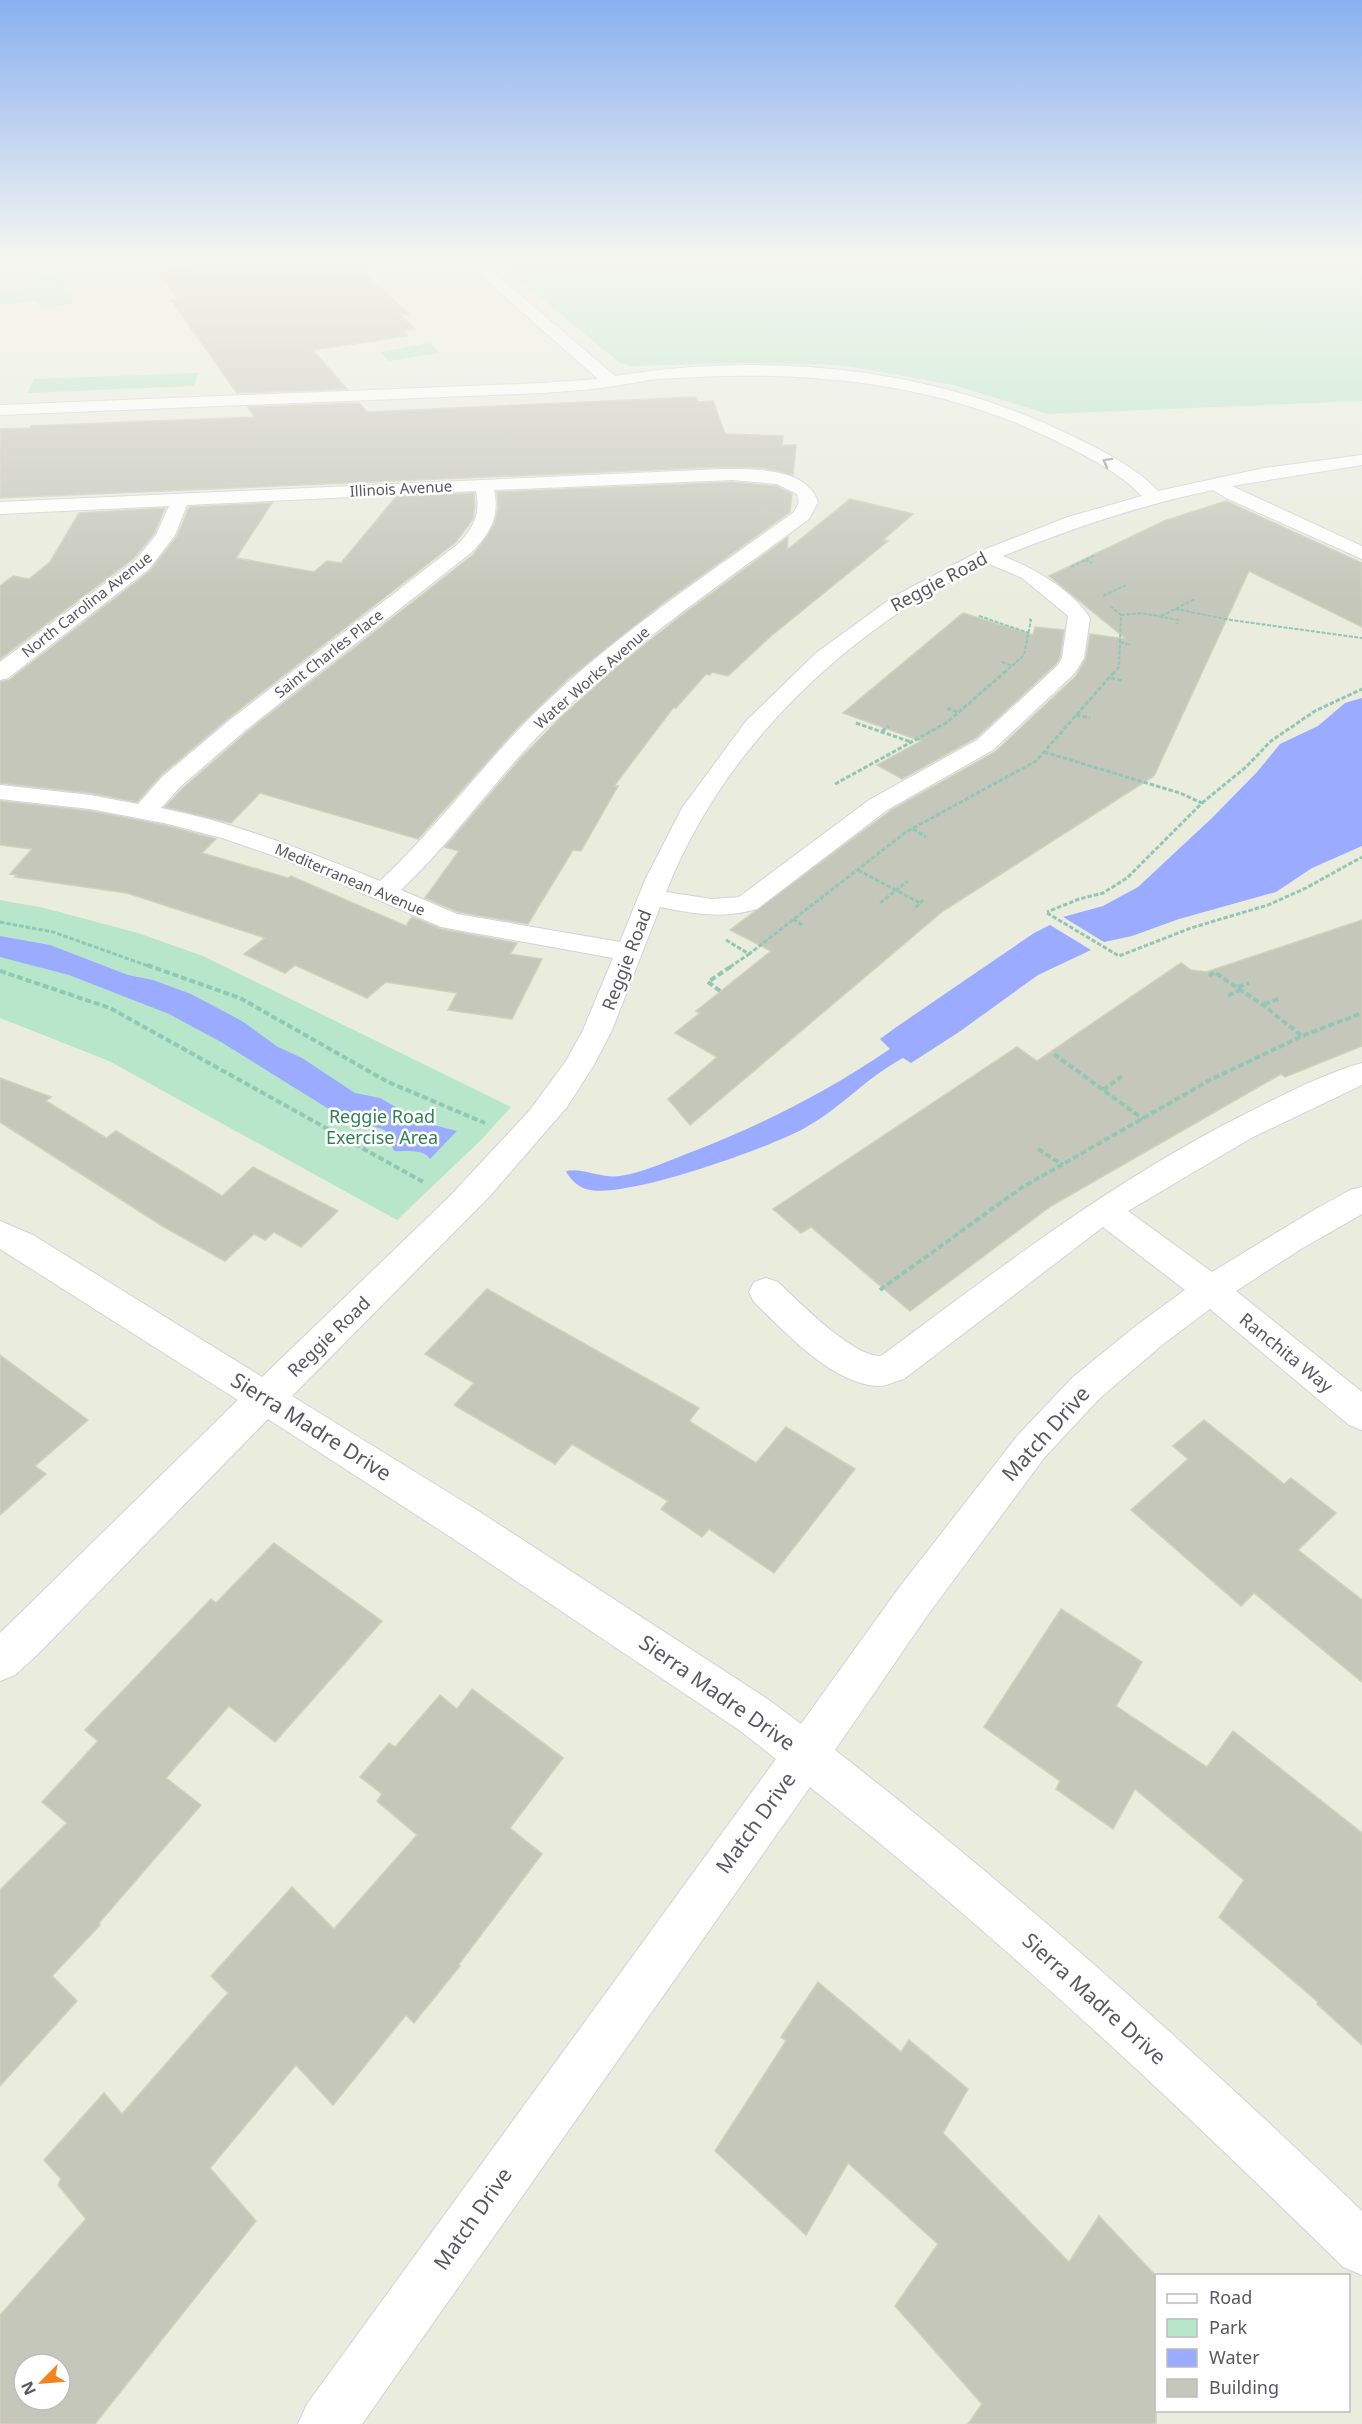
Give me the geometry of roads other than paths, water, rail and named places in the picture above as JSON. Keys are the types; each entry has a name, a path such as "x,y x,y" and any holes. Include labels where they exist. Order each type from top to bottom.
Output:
{"street":[{"path":"601,372 612,382"},
{"path":"0,410 542,388 612,382 639,384 738,380 797,382 866,388 958,407 1014,429 1114,484 1153,497"},
{"name":"Reggie Road","path":"0,1660 454,1213 520,1143 558,1097 587,1054 652,897 693,809 770,707 839,643 878,615 923,588 987,556 1055,528 1153,497 1216,484 1362,460"},
{"name":"Illinois Avenue","path":"0,507 750,474 770,476 800,487"},
{"path":"1216,484 1232,494 1362,553"},
{"name":"Saint Charles Place","path":"144,812 171,782 239,724 465,548 481,532 488,519 488,502 484,485"},
{"name":"Water Works Avenue","path":"384,892 408,871 510,752 551,711 649,628 802,515 809,506 809,499 800,487"},
{"name":"North Carolina Avenue","path":"0,673 142,565 168,535 180,499"},
{"path":"652,897 721,909 735,908 748,903 878,805 985,745 1066,669 1072,658 1080,618 1076,612 1029,574 987,556"},
{"name":"Mediterranean Avenue","path":"0,792 90,802 144,812 231,833 306,859 452,921 630,952"},
{"path":"766,1292 822,1344 853,1363 876,1371 891,1368 1054,1245 1186,1158 1242,1128 1362,1073"},
{"name":"Match Drive","path":"327,2424 806,1756 859,1674 979,1512 1030,1449 1085,1389 1139,1344 1212,1291 1314,1224 1362,1198"},
{"name":"Ranchita Way","path":"1105,1211 1212,1291 1362,1414"},
{"name":"Sierra Madre Drive","path":"0,1234 21,1244 635,1635 754,1715 915,1841 1115,2016 1362,2248"}],"water":[{"path":"1362,698 1362,846 1312,868 1276,892 1179,919 1132,936 1104,942 1063,917 1103,906 1138,887 1213,817 1257,772 1280,744 1318,726 1345,703"},
{"path":"1050,925 1091,950 1038,975 959,1032 911,1063 903,1058 890,1066 803,1129 785,1138 694,1171 630,1187 604,1191 586,1189 574,1182 566,1171 606,1176 639,1172 720,1141 795,1106 890,1049 880,1039 1034,933"},
{"path":"0,936 50,945 128,975 153,980 191,994 242,1021 278,1047 302,1058 355,1093 380,1098 422,1122 457,1131 430,1159 423,1153 414,1151 394,1151 385,1130 340,1116 221,1042 169,1014 69,975 0,957"}],"park label":[{"name":"Reggie Road Exercise Area","path":"382,1127"}]}
